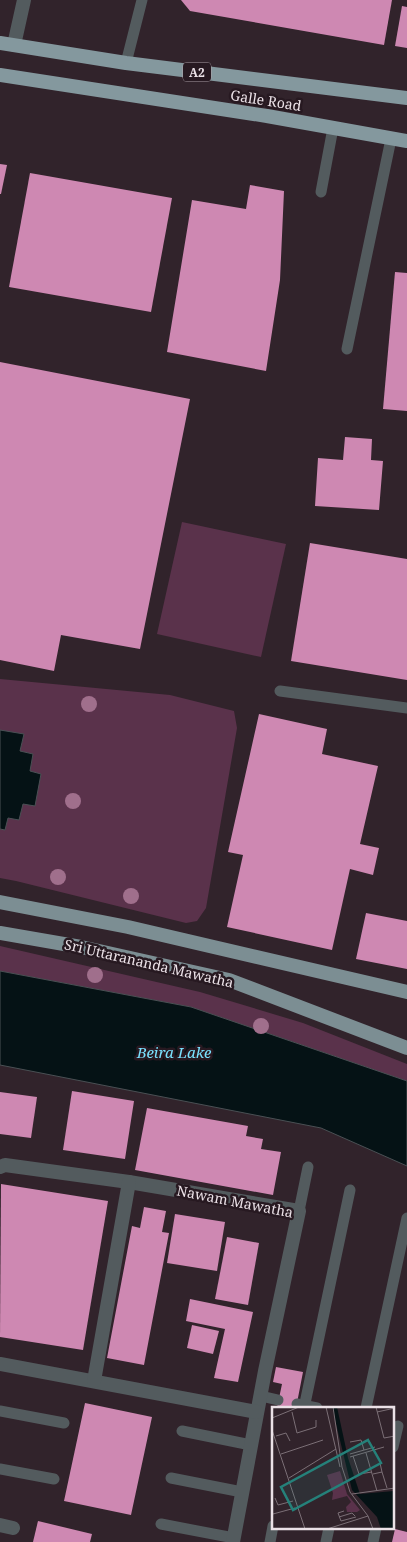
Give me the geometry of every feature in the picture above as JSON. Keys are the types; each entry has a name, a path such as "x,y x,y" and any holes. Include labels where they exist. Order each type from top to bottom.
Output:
{"highway":[{"name":"Galle Road","path":"7,44 126,63 407,98"},
{"name":"Galle Road","path":"0,75 46,84 268,116 407,141"}],"main road":[{"path":"0,902 128,927 407,992"},
{"name":"Sri Uttarananda Mawatha","path":"0,933 81,947 230,980 407,1048"}],"street":[{"path":"7,44 24,0"},
{"name":"Nawam Mawatha","path":"0,1167 5,1165 129,1182 299,1210 257,1412 233,1540"},
{"path":"94,1381 129,1182"},
{"path":"0,1364 257,1412"}],"lane":[{"path":"126,63 142,0"},
{"path":"321,192 333,128"},
{"path":"347,349 391,139"},
{"path":"280,691 407,708"},
{"path":"299,1210 308,1167"},
{"path":"306,1406 350,1190"},
{"path":"366,1407 407,1218"},
{"path":"261,1396 278,1400"},
{"path":"0,1411 64,1423"},
{"path":"394,1444 399,1426"},
{"path":"182,1431 251,1445"},
{"path":"0,1469 54,1479"},
{"path":"172,1478 242,1492"},
{"path":"161,1524 233,1540"}],"shaded area":[{"path":"182,522 286,544 261,657 157,634"},
{"path":"0,679 170,695 234,711 237,728 206,908 197,921 186,923 0,878"},
{"path":"0,946 200,992 303,1023 407,1064 407,1081 191,1007 0,971"}],"water":[{"path":"0,730 24,734 20,751 33,754 30,771 41,774 35,806 23,804 19,820 8,818 5,830 0,829"},
{"name":"Beira Lake","path":"0,971 191,1007 407,1081 407,1166 321,1128 0,1065"}],"building":[{"path":"181,0 392,0 384,45 190,11"},
{"path":"402,6 407,7 407,48 395,46"},
{"path":"0,164 7,165 1,194 0,194"},
{"path":"30,173 172,198 151,312 9,287"},
{"path":"250,185 284,191 280,280 266,371 167,352 192,200 246,209"},
{"path":"395,272 407,273 407,411 383,409"},
{"path":"0,362 190,399 140,649 61,635 54,671 0,660"},
{"path":"345,437 372,439 371,460 383,461 379,510 315,506 318,458 343,460"},
{"path":"310,543 407,559 407,680 291,661"},
{"path":"259,714 327,729 322,754 378,766 360,844 379,848 373,875 350,869 332,950 227,927 243,855 228,852"},
{"path":"366,913 407,921 407,969 356,959"},
{"path":"72,1091 134,1101 125,1159 63,1150"},
{"path":"0,1092 37,1097 31,1138 0,1134"},
{"path":"147,1108 248,1126 246,1136 263,1139 261,1149 281,1152 273,1195 135,1170"},
{"path":"1,1184 108,1201 83,1350 0,1337"},
{"path":"144,1207 166,1211 162,1232 169,1233 144,1365 107,1358 132,1226 140,1228"},
{"path":"175,1214 225,1222 217,1271 167,1263"},
{"path":"227,1237 259,1243 248,1305 215,1299"},
{"path":"190,1299 253,1312 238,1382 214,1378 225,1329 186,1321"},
{"path":"192,1325 219,1331 213,1354 187,1348"},
{"path":"276,1367 303,1372 296,1407 277,1407 282,1384 273,1382"},
{"path":"85,1403 152,1417 131,1515 64,1501"},
{"path":"38,1521 92,1534 90,1542 33,1542"},
{"path":"395,1529 407,1532 407,1542 392,1542"}]}
